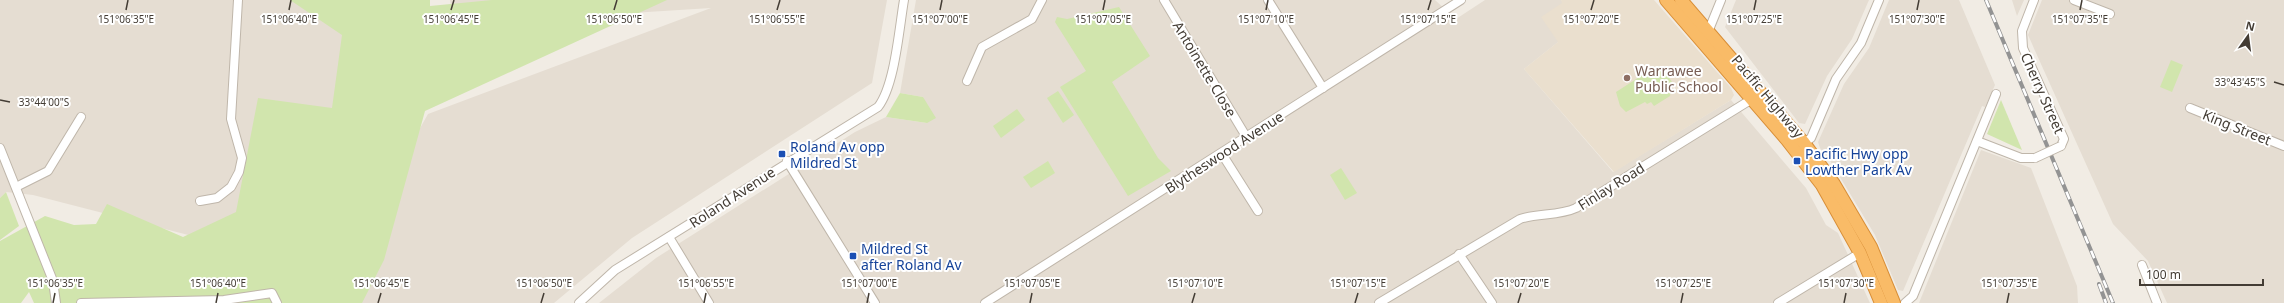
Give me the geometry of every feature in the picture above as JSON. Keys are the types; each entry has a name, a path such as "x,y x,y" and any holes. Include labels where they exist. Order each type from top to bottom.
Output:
{"highway":[{"name":"Pacific Highway","path":"1666,0 1752,99 1822,185 1860,253 1882,303"},
{"name":"Pacific Highway","path":"1681,0 1804,142 1834,184 1871,247 1894,303"}],"street":[{"path":"200,201 217,198 231,187 239,172 242,158 231,119 238,0"},
{"name":"Roland Avenue","path":"579,303 615,270 788,161 873,111 882,102 890,79 904,0"},
{"path":"967,81 982,47 1032,19 1042,0"},
{"name":"Antoinette Close","path":"1164,0 1247,138"},
{"path":"1268,0 1323,88"},
{"name":"Blytheswood Avenue","path":"985,303 1222,154 1461,0"},
{"path":"1708,32 1721,0"},
{"path":"1804,142 1811,138 1836,79 1861,43 1879,0"},
{"name":"Cherry Street","path":"1977,141 2021,158 2035,158 2061,146 2064,139 2023,48 2022,31 2034,0"},
{"path":"2074,0 2110,14"},
{"path":"1905,303 1913,296 1996,94"},
{"name":"Finlay Road","path":"1380,303 1520,219 1532,215 1567,212 1576,208 1752,99"},
{"name":"King Street","path":"2190,108 2284,146"},
{"path":"16,187 48,171 81,117"},
{"path":"0,148 53,281 56,303"},
{"path":"1222,154 1258,211"},
{"path":"788,161 875,303"},
{"path":"669,237 709,303"},
{"path":"1778,303 1860,253"},
{"path":"1460,254 1492,303"},
{"path":"2142,265 2158,303"},
{"path":"81,303 224,300 272,293 277,303"}],"shaded area":[{"path":"0,0 314,0 356,29 335,112 231,246 33,195 6,192 0,198"},
{"path":"450,0 887,0 872,83 632,238 554,303 315,303 323,301 428,114 711,8 454,24"},
{"path":"916,0 1435,0 1456,19 1485,0 1561,0 1563,2 1558,42 1524,69 1613,172 1731,100 1806,188 1826,225 1838,233 1870,303 599,303 656,258 855,132 886,117 927,123 923,97 900,93"},
{"name":"Warrawee Public School","path":"1561,0 1654,0 1731,88 1734,95 1731,100 1614,172 1524,69 1558,42 1541,17 1562,3"},
{"path":"1736,0 1869,0 1852,39 1827,76 1805,124 1799,123 1725,27"},
{"path":"1889,0 1959,0 1995,85 1985,107 1982,106 1903,291 1898,290 1875,235 1829,159 1820,148 1818,142 1844,84 1869,48"},
{"path":"2012,0 2024,0 2017,16"},
{"path":"2042,0 2284,0 2284,303 2167,303 2148,261 2113,224 2028,35"},
{"path":"1981,150 2031,168 2077,286 2078,303 1919,303"}],"green space":[{"path":"290,0 430,0 430,6 492,0 667,0 425,111 384,260 362,303 34,303 29,292 21,303 0,303 0,241 45,216 74,225 96,224 107,204 183,237 236,212 258,98 332,108 342,35"},
{"path":"1119,7 1150,56 1112,82 1158,158 1171,171 1128,196 1060,87 1086,71 1055,22 1057,17 1067,19"},
{"path":"2171,60 2183,65 2172,92 2160,87"},
{"path":"1661,66 1672,82 1670,96 1654,106 1651,102 1647,104 1645,102 1626,112 1620,106 1616,92 1655,67"},
{"path":"1058,91 1074,115 1063,123 1047,98"},
{"path":"900,93 923,97 936,118 927,123 886,117"},
{"path":"2001,100 2022,150 1987,134"},
{"path":"1017,109 1025,120 1001,138 993,126"},
{"path":"1048,161 1055,173 1031,188 1023,177"},
{"path":"1341,168 1357,193 1345,200 1330,175"},
{"path":"6,192 19,226 0,240 0,198"}],"railway":[{"path":"1986,0 2113,303"},
{"path":"2099,284 2106,303"}],"place":[{"name":"Warrawee Public School","path":"1627,78"},
{"name":"Roland Av opp Mildred St","path":"782,154"},
{"name":"Pacific Hwy opp Lowther Park Av","path":"1797,161"},
{"name":"Mildred St after Roland Av","path":"853,256"}]}
